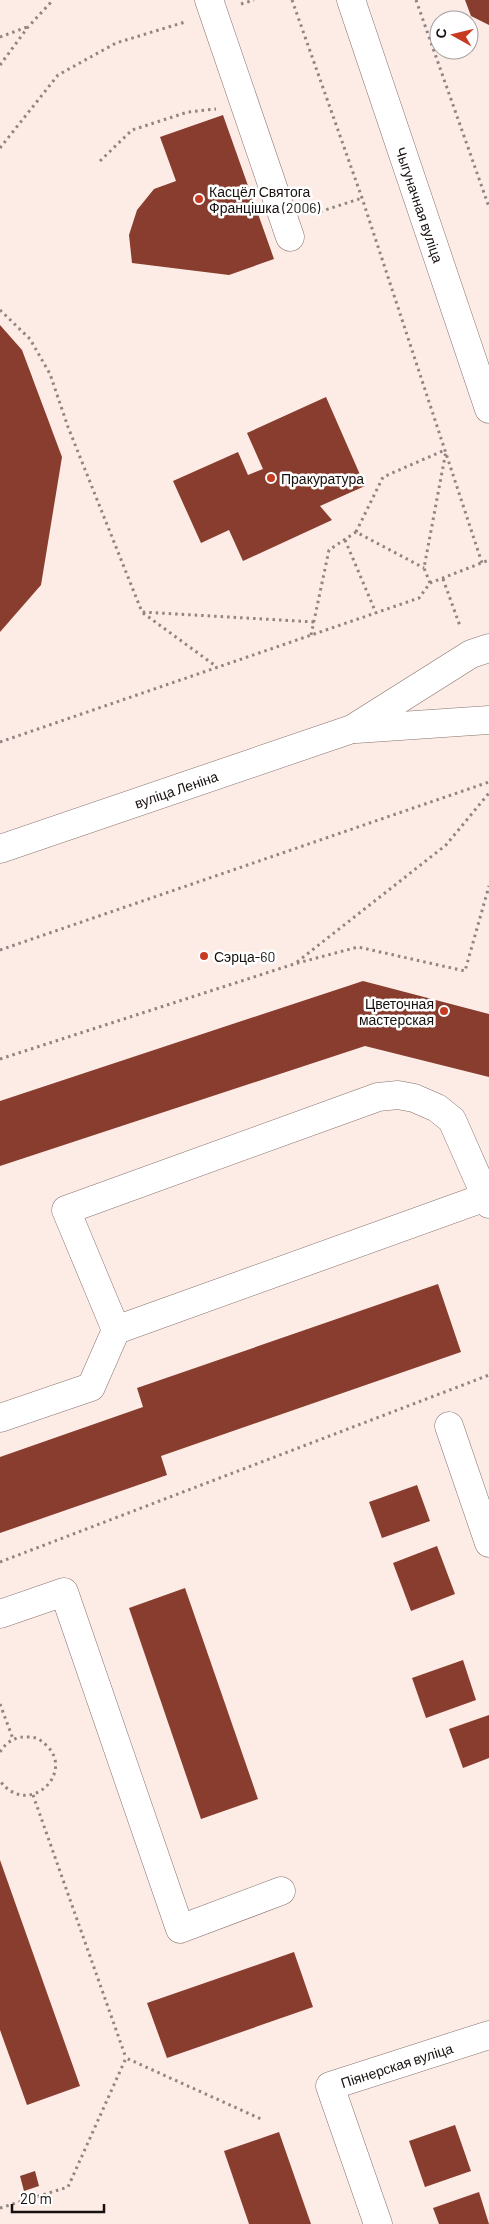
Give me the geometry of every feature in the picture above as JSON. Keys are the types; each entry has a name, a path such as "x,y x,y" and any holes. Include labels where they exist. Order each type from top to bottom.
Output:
{"main road":[{"name":"Чыгуначная вуліца","path":"351,0 489,409"},
{"path":"212,7 290,238"},
{"name":"вуліца Леніна","path":"0,849 352,729 471,654 489,648"},
{"name":"вуліца Леніна","path":"352,729 489,720"},
{"path":"0,1418 92,1387 116,1330 66,1210 378,1097 398,1096 414,1098 437,1108 452,1120 488,1201 116,1330"},
{"path":"449,1426 489,1543"},
{"path":"0,1614 64,1592 180,1929 281,1891"},
{"name":"Піянерская вуліца","path":"378,2224 330,2086 489,2035"}],"path":[{"path":"0,65 28,27 53,0"},
{"path":"0,148 58,75 116,43 212,7 254,0"},
{"path":"292,0 362,198 482,562"},
{"path":"416,0 489,207"},
{"path":"0,37 28,27"},
{"path":"0,310 30,339 50,374 68,427 142,612 217,667"},
{"path":"312,636 329,550 356,532 383,477 446,450"},
{"path":"430,583 424,568 446,450"},
{"path":"356,532 424,568"},
{"path":"345,540 376,614"},
{"path":"0,742 419,598 430,583 489,560"},
{"path":"142,612 314,622"},
{"path":"0,950 489,782"},
{"path":"294,964 446,845 489,793"},
{"path":"0,1060 294,964 358,947 465,971 489,886"},
{"path":"0,1562 489,1375"},
{"path":"0,1704 13,1739"},
{"path":"0,1752 5,1744 13,1739 23,1736 33,1737 42,1741 49,1748 54,1756 55,1766 51,1780 41,1791 32,1795 14,1793 0,1781"},
{"path":"0,2208 68,2187 126,2058 32,1795"},
{"path":"126,2058 261,2119"}],"building":[{"path":"465,0 489,0 489,25 479,20 479,10 469,10"},
{"name":"Касцёл Святога Францішка (2006)","path":"223,115 274,259 229,275 132,263 129,235 137,210 154,189 176,181 160,137"},
{"path":"0,325 22,350 62,457 41,585 0,632"},
{"name":"Пракуратура","path":"326,397 365,486 320,506 332,520 243,561 229,530 201,543 173,481 238,452 248,475 263,469 247,433"},
{"path":"363,981 489,1014 489,1077 365,1046 0,1166 0,1101"},
{"path":"438,1284 461,1352 161,1456 167,1475 0,1533 0,1457 143,1407 137,1388"},
{"path":"417,1485 430,1521 382,1538 369,1502"},
{"path":"437,1546 455,1594 411,1611 393,1563"},
{"path":"185,1588 258,1799 201,1819 129,1608"},
{"path":"463,1660 476,1700 426,1718 412,1678"},
{"path":"489,1715 489,1758 463,1768 449,1729"},
{"path":"0,1860 80,2086 27,2105 0,2030"},
{"path":"294,1952 313,2007 167,2058 147,2003"},
{"path":"455,2125 471,2171 425,2187 409,2141"},
{"path":"279,2132 311,2224 249,2224 224,2151"},
{"path":"35,2171 39,2186 24,2191 20,2176"},
{"path":"479,2192 489,2224 439,2224 433,2208"}],"place":[{"name":"Касцёл Святога Францішка (2006)","path":"199,199"},
{"name":"Пракуратура","path":"271,478"},
{"name":"Сэрца-60","path":"204,956"},
{"name":"Цветочная мастерская","path":"444,1011"}]}
